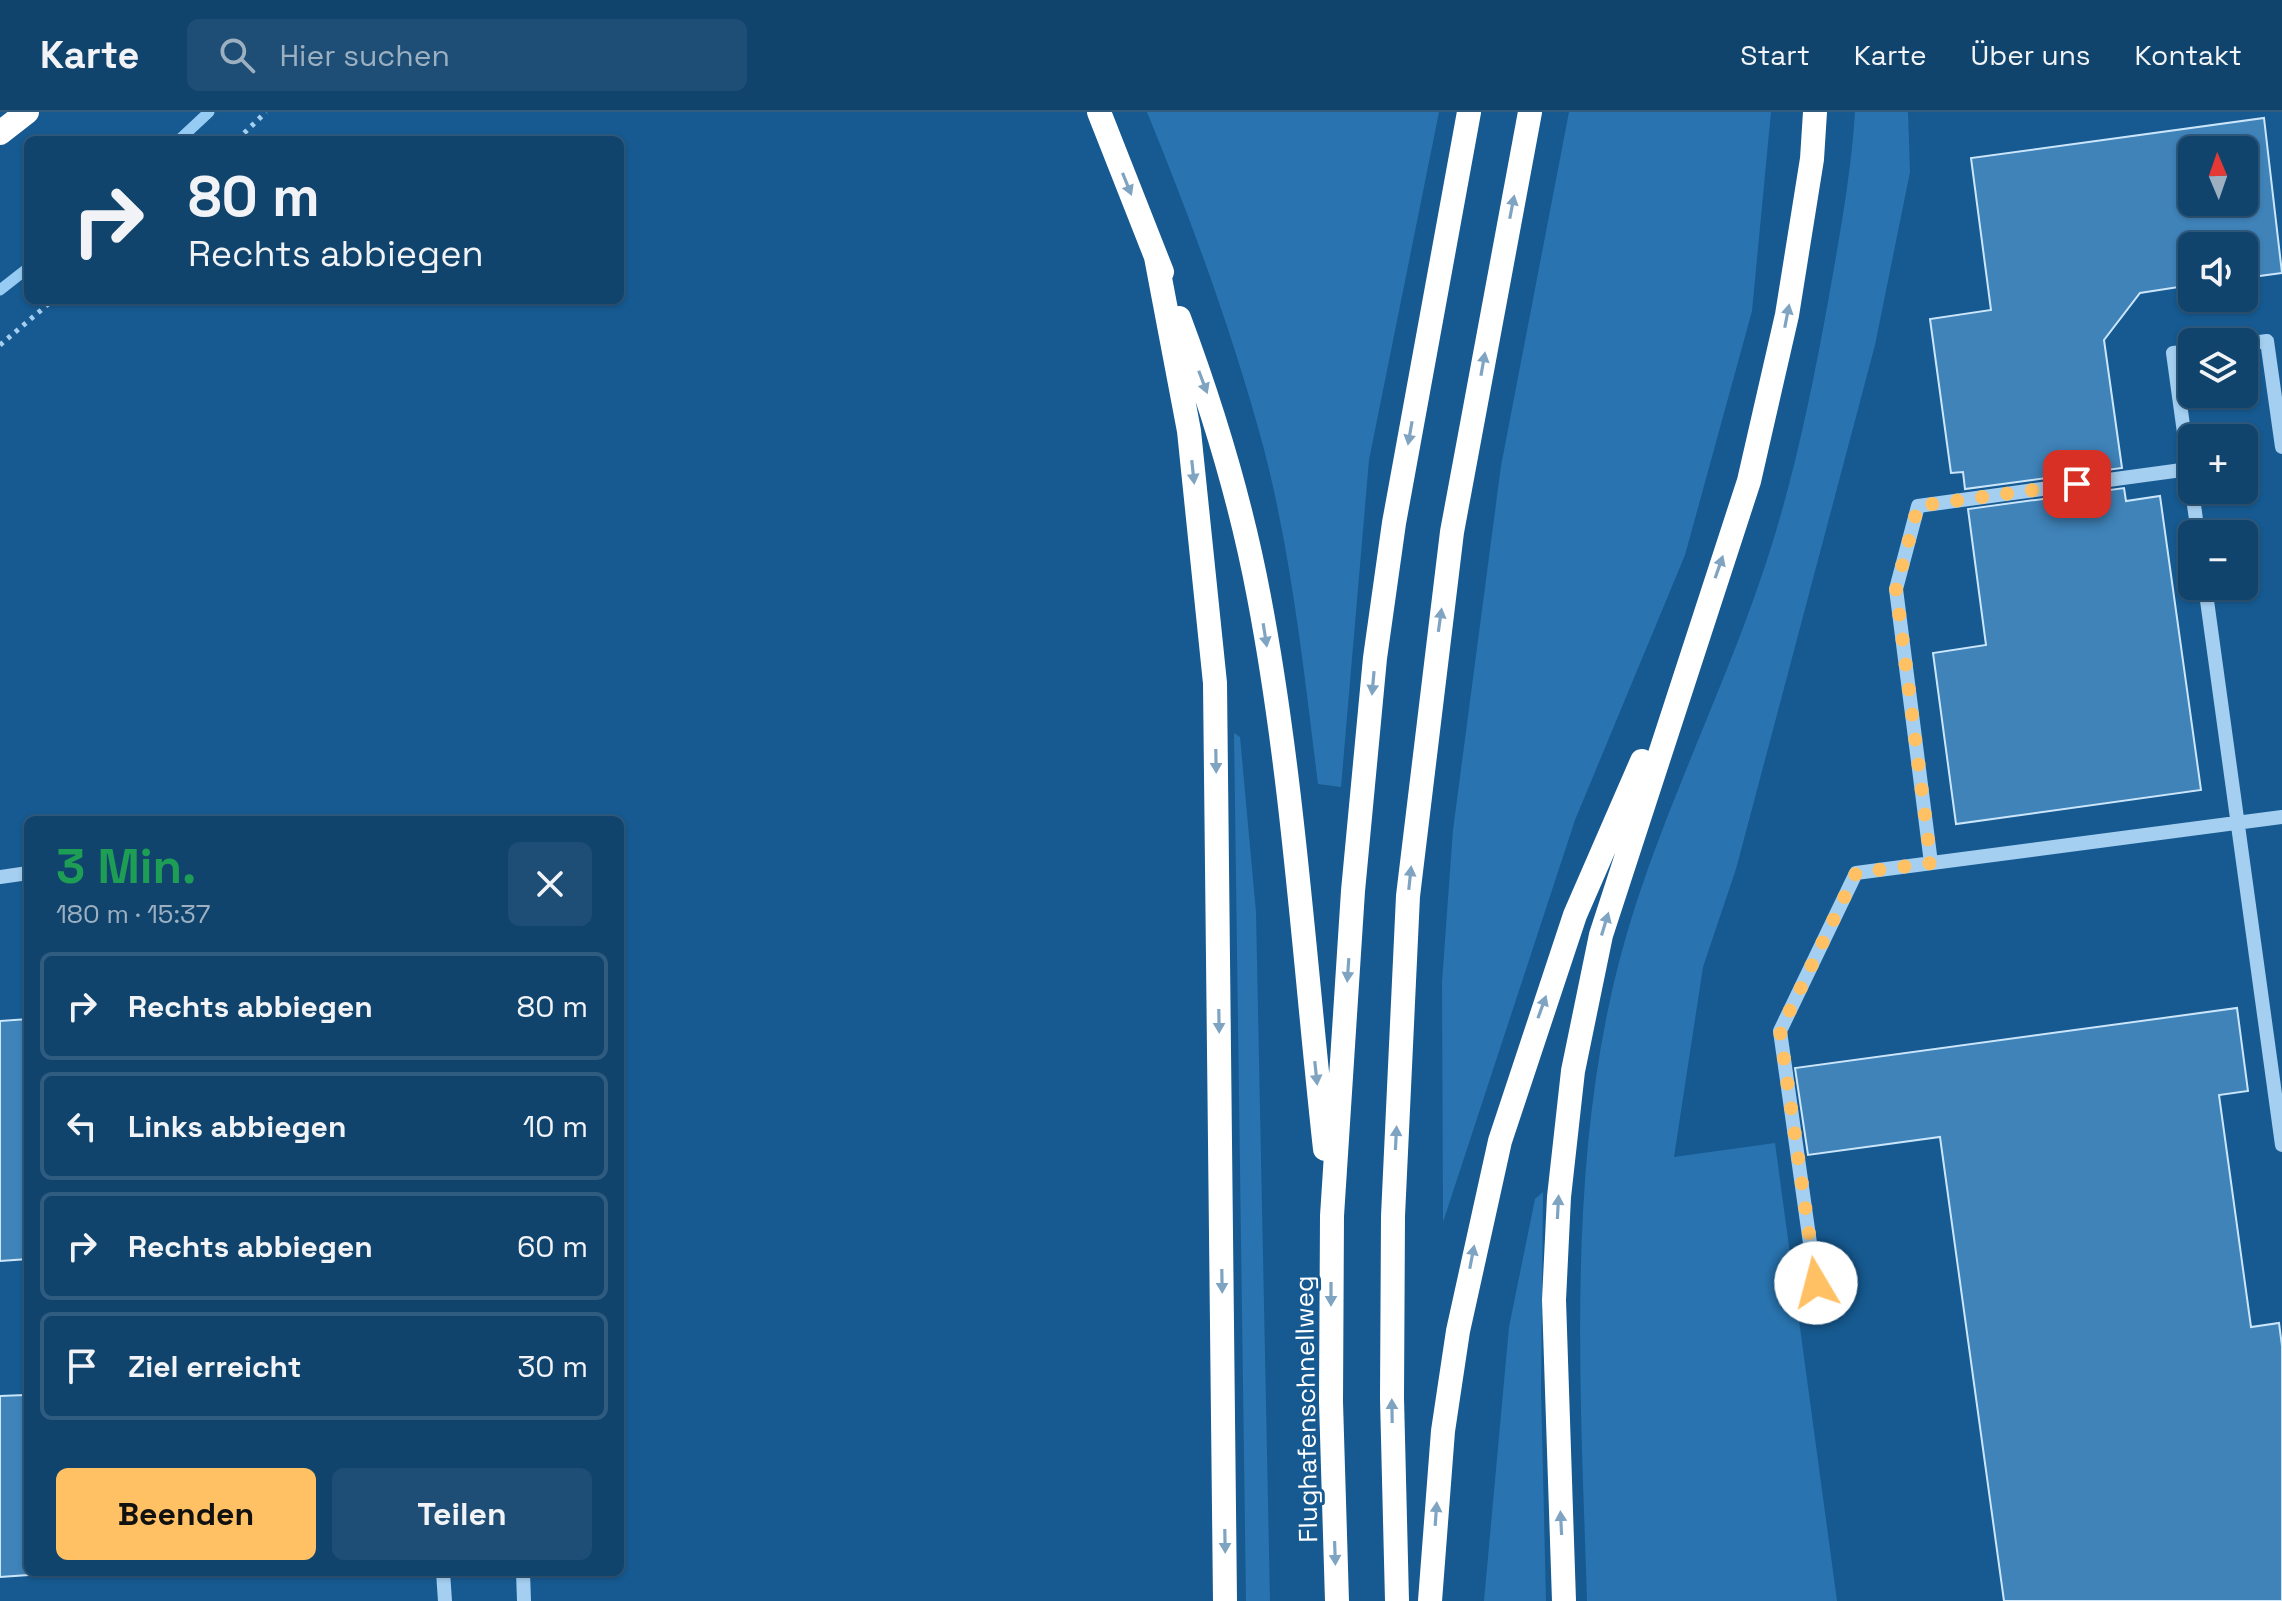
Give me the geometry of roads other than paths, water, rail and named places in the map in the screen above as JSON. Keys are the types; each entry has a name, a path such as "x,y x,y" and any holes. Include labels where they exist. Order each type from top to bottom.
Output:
{"highway":[{"path":"0,133 27,112"},
{"path":"1099,112 1210,402 1259,597 1290,829 1332,1216"},
{"path":"1332,1216 1353,891 1375,658 1394,523 1469,112"},
{"path":"1397,1601 1393,1216 1408,896 1452,532 1530,112"},
{"path":"1564,1601 1554,1300 1559,1197 1573,1071 1601,935 1694,641 1749,481 1787,315 1812,159 1815,112"},
{"path":"1156,257 1189,431 1215,683 1225,1601"},
{"path":"1430,1601 1443,1431 1458,1331 1500,1141 1534,1030 1575,915 1694,641"},
{"name":"Flughafenschnellweg","path":"1332,1216 1331,1402 1337,1601"}],"lane":[{"path":"2258,342 2267,341 2282,447"},
{"path":"2178,352 2173,353 2178,389"},
{"path":"1931,863 1896,589 1918,506 2178,471"},
{"path":"2207,600 2278,1090 2282,1145"},
{"path":"1820,1314 1780,1031 1856,873 2282,817"},
{"path":"0,877 24,874"},
{"path":"443,1576 445,1601"},
{"path":"523,1576 524,1601"}],"waterway":[{"path":"183,136 209,112"},
{"path":"0,290 24,271"}]}
